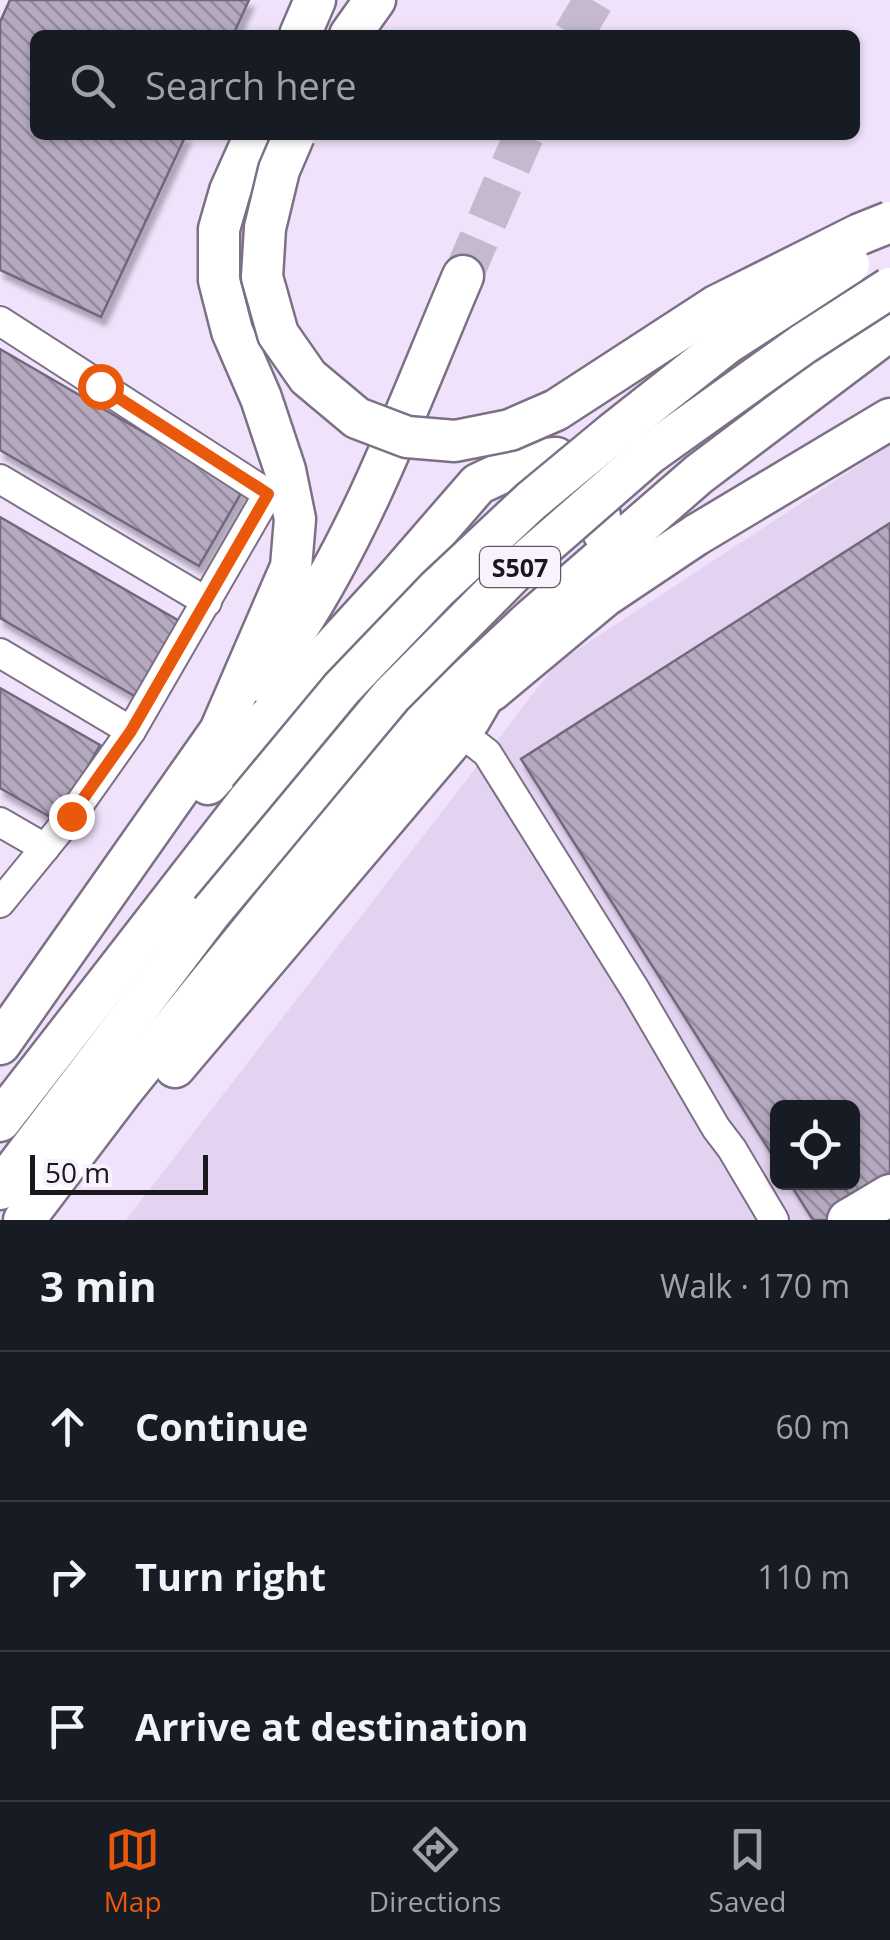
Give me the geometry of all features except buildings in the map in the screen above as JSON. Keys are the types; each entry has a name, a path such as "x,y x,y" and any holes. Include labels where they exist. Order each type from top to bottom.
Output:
{"highway":[{"path":"302,30 316,0"},
{"path":"354,30 375,0"},
{"path":"220,731 291,567 295,519 286,470 262,398 232,332 219,280 219,229 230,191 253,140"},
{"path":"292,140 279,170 264,228 262,277 278,334 308,377 357,418 407,437 455,440 510,430 556,410 716,306 890,222"},
{"name":"S507","path":"0,1121 249,800 342,688 437,589 531,501 726,344 890,238"},
{"path":"0,1044 220,731 294,634 363,510 463,276"},
{"name":"S507","path":"0,1189 210,912 391,696 516,571 649,454 803,344 890,288"},
{"path":"24,1220 122,1091 413,730 524,626 699,474 890,330"},
{"path":"595,564 752,450 890,358"},
{"path":"39,1220 102,1153 470,716 605,596 696,535 890,419"},
{"path":"100,902 394,582 478,484 529,460 556,458 594,486 604,530 595,564"},
{"path":"470,716 524,626"},
{"path":"848,1220 890,1195"}],"lane":[{"path":"0,321 268,494 131,731 71,816 0,903"},
{"path":"0,479 207,602"},
{"path":"0,654 131,731"},
{"path":"470,716 487,753 774,1220"},
{"path":"0,822 45,848"}],"shaded area":[{"path":"890,445 890,1220 126,1220 557,663"}],"tunnel":[{"path":"576,30 594,0"},
{"path":"463,276 522,140"}],"route":[{"path":"71,816 131,731 268,494 100,386"}]}
